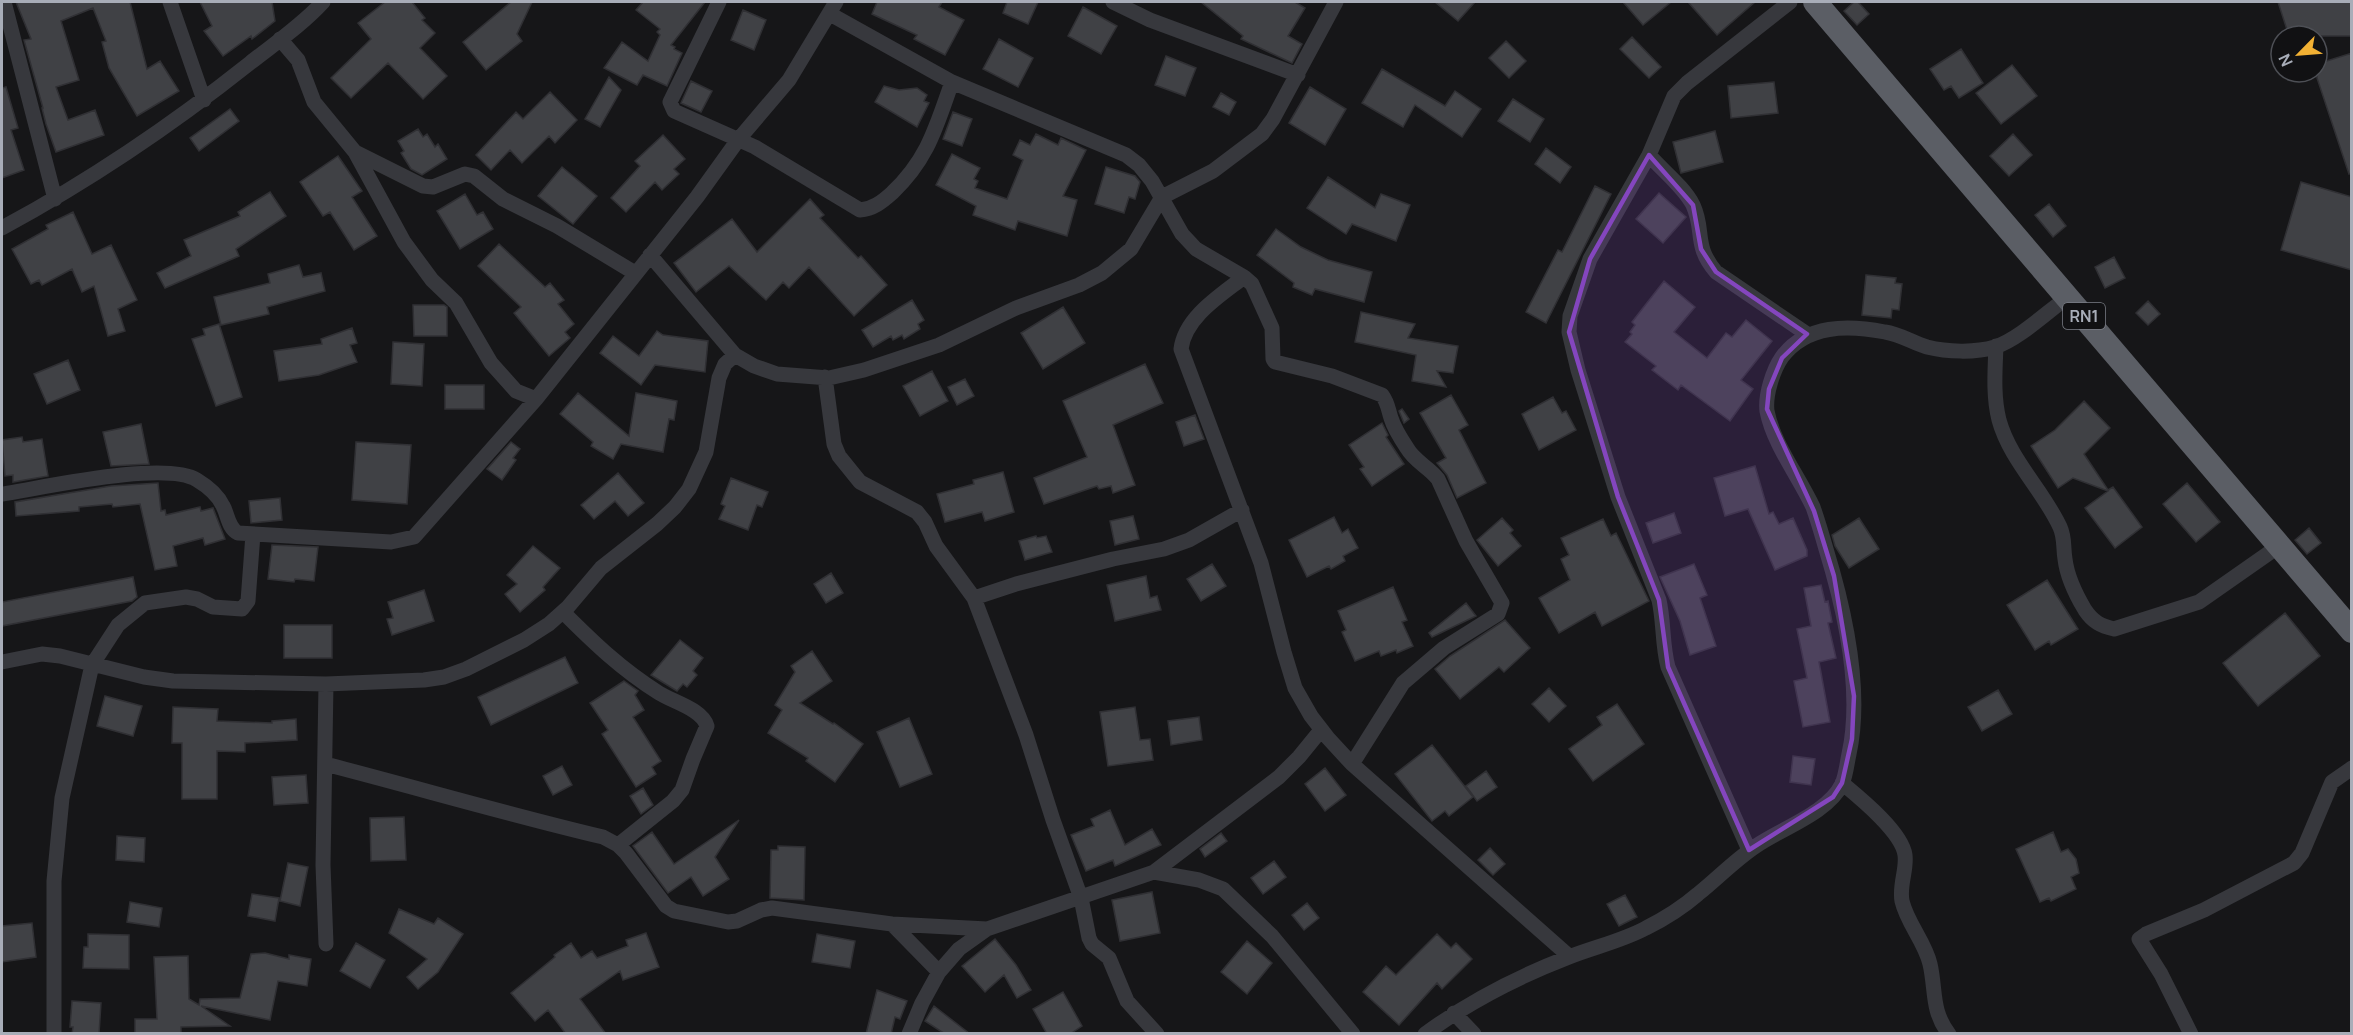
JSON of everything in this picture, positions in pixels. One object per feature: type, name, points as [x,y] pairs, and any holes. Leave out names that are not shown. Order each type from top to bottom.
[{"type":"highway","name":"RN1","points":[[1815,2],[2352,631]]},
{"type":"street","points":[[4,2],[55,199]]},
{"type":"street","points":[[170,2],[204,100]]},
{"type":"street","points":[[2,228],[55,199],[204,100],[323,2]]},
{"type":"street","points":[[719,2],[670,102],[674,111],[755,147],[860,210],[868,209],[884,200],[905,180],[921,160],[929,147],[952,82]]},
{"type":"street","points":[[1113,2],[1150,20],[1298,75]]},
{"type":"street","points":[[650,255],[735,355],[754,366],[777,374],[825,377],[864,370],[939,345],[1016,308],[1079,285],[1094,277],[1131,249],[1162,197],[1213,171],[1262,134],[1298,75],[1336,2]]},
{"type":"street","points":[[1749,850],[1668,668],[1664,653],[1659,600],[1618,497],[1578,370],[1569,332],[1570,316],[1590,259],[1649,155],[1674,96],[1687,83],[1790,2]]},
{"type":"street","points":[[2,494],[102,478],[151,473],[182,474],[196,479],[213,492],[222,503],[234,531],[391,542],[414,537],[536,399],[697,197],[738,140],[789,80],[833,8],[952,82],[1126,155],[1139,165],[1162,197],[1182,234],[1196,249],[1252,284],[1272,328],[1275,362],[1332,376],[1382,395],[1388,404],[1391,420],[1406,448],[1438,479],[1466,541],[1502,603],[1498,614],[1444,648],[1403,684],[1352,764]]},
{"type":"street","points":[[280,39],[298,60],[314,102],[355,152],[404,242],[432,280],[456,303],[491,363],[516,391],[536,399]]},
{"type":"street","points":[[355,152],[423,186],[433,187],[465,174],[474,176],[503,200],[557,226],[635,273]]},
{"type":"street","points":[[1649,155],[1693,205],[1701,249],[1716,272],[1807,334]]},
{"type":"street","points":[[1244,277],[1200,313],[1182,343],[1181,349],[1266,578],[1284,652],[1296,688],[1321,730],[1352,764],[1569,956]]},
{"type":"street","points":[[1425,1034],[1494,989],[1569,956],[1644,930],[1695,897],[1749,850],[1821,809],[1842,783],[1852,739],[1854,696],[1846,629],[1834,576],[1814,511],[1774,434],[1767,409],[1769,389],[1782,358],[1807,334],[1826,329],[1857,328],[1888,332],[1928,347],[1948,351],[1996,346],[2016,335],[2068,297]]},
{"type":"street","points":[[1996,346],[1996,405],[2003,430],[2018,462],[2055,516],[2062,531],[2065,560],[2074,588],[2085,609],[2102,627],[2115,629],[2199,602],[2279,546]]},
{"type":"street","points":[[2,662],[42,654],[60,656],[144,677],[173,681],[326,684],[424,680],[444,677],[466,669],[524,640],[549,624],[563,612],[601,568],[657,524],[689,489],[706,452],[719,378],[725,364],[735,355]]},
{"type":"street","points":[[825,377],[834,444],[839,456],[860,482],[917,512],[925,522],[936,546],[974,598],[1026,735],[1081,898],[1089,938],[1092,944],[1109,958],[1127,1001],[1157,1034]]},
{"type":"street","points":[[974,598],[1016,584],[1113,559],[1164,549],[1189,540],[1242,510]]},
{"type":"street","points":[[54,1034],[54,881],[62,798],[92,665],[118,624],[145,603],[186,597],[197,598],[213,607],[242,609],[248,601],[253,534]]},
{"type":"street","points":[[563,612],[608,657],[660,694],[702,717],[707,726],[682,790],[673,801],[618,845]]},
{"type":"street","points":[[326,684],[323,865],[326,944]]},
{"type":"street","points":[[909,1034],[922,1003],[939,972],[959,949],[987,929],[1154,872],[1279,777],[1321,730]]},
{"type":"street","points":[[325,764],[446,798],[503,810],[603,837],[618,845],[666,906],[681,914],[737,921],[760,910],[772,908],[892,924],[987,929]]},
{"type":"street","points":[[2190,1034],[2161,974],[2139,939],[2204,910],[2294,863],[2302,853],[2332,782],[2352,768]]},
{"type":"street","points":[[1842,783],[1866,802],[1903,845],[1905,858],[1902,903],[1929,962],[1937,1016],[1949,1034]]},
{"type":"street","points":[[1154,872],[1199,880],[1223,889],[1272,936],[1353,1034]]},
{"type":"street","points":[[892,924],[939,972]]},
{"type":"street","points":[[1454,1013],[1474,1034]]},
{"type":"highlighted area","points":[[1649,155],[1693,205],[1701,249],[1716,272],[1807,334],[1782,358],[1769,389],[1767,409],[1814,511],[1834,576],[1854,696],[1852,739],[1842,783],[1833,797],[1749,850],[1668,667],[1659,600],[1618,497],[1569,332],[1590,259]]},
{"type":"building","points":[[16,2],[130,2],[147,69],[160,61],[179,91],[137,116],[109,68],[102,42],[106,41],[93,8],[61,21],[79,80],[56,87],[68,120],[95,110],[104,135],[56,152],[46,124],[24,40],[31,39]]},
{"type":"building","points":[[200,2],[272,2],[275,21],[252,39],[251,36],[223,56],[204,31],[212,26]]},
{"type":"building","points":[[385,2],[412,2],[425,18],[422,20],[435,33],[420,48],[447,76],[423,99],[388,63],[351,98],[331,78],[371,39],[358,23]]},
{"type":"building","points":[[511,2],[532,2],[517,34],[522,41],[486,70],[463,42]]},
{"type":"building","points":[[643,2],[705,2],[671,45],[682,53],[667,86],[643,75],[637,85],[604,68],[622,42],[648,61],[660,35],[657,32],[660,29],[636,10]]},
{"type":"building","points":[[877,2],[942,2],[939,7],[964,20],[945,55],[914,39],[917,35],[872,14]]},
{"type":"building","points":[[1007,2],[1038,2],[1028,24],[1003,13]]},
{"type":"building","points":[[1201,2],[1295,2],[1305,8],[1288,36],[1302,44],[1292,63],[1241,39],[1243,36]]},
{"type":"building","points":[[1435,2],[1475,2],[1458,21]]},
{"type":"building","points":[[1623,2],[1671,2],[1643,25]]},
{"type":"building","points":[[1688,2],[1755,2],[1717,35]]},
{"type":"building","points":[[1854,2],[1858,2],[1869,14],[1857,25],[1844,11]]},
{"type":"building","points":[[2278,2],[2352,2],[2352,36],[2329,36],[2329,24],[2285,24]]},
{"type":"building","points":[[1083,7],[1117,26],[1101,54],[1068,36]]},
{"type":"building","points":[[743,10],[766,20],[754,50],[731,40]]},
{"type":"building","points":[[1632,37],[1661,67],[1649,78],[1620,49]]},
{"type":"building","points":[[999,39],[1033,58],[1018,87],[983,69]]},
{"type":"building","points":[[1506,41],[1526,61],[1509,78],[1489,58]]},
{"type":"building","points":[[1961,49],[1983,83],[1959,98],[1951,86],[1944,90],[1930,69]]},
{"type":"building","points":[[2352,53],[2352,173],[2349,174],[2319,84],[2329,84],[2329,60]]},
{"type":"building","points":[[1166,56],[1196,68],[1185,96],[1155,85]]},
{"type":"building","points":[[2012,65],[2037,96],[2001,124],[1976,93]]},
{"type":"building","points":[[1382,69],[1445,106],[1455,91],[1481,109],[1462,137],[1415,105],[1403,127],[1362,103]]},
{"type":"building","points":[[609,77],[621,90],[600,127],[585,119]]},
{"type":"building","points":[[691,81],[712,91],[701,112],[681,103]]},
{"type":"building","points":[[1774,82],[1778,113],[1731,118],[1728,86]]},
{"type":"building","points":[[884,86],[899,90],[917,88],[927,95],[924,101],[929,103],[917,127],[875,102]]},
{"type":"building","points":[[6,87],[18,128],[11,130],[24,170],[2,178],[2,88]]},
{"type":"building","points":[[1310,87],[1346,109],[1325,145],[1289,123]]},
{"type":"building","points":[[550,92],[577,120],[555,143],[549,136],[522,163],[510,150],[491,170],[476,155],[516,112],[523,119]]},
{"type":"building","points":[[1221,93],[1236,102],[1229,115],[1213,107]]},
{"type":"building","points":[[1513,99],[1544,119],[1530,142],[1498,121]]},
{"type":"building","points":[[230,109],[239,121],[199,151],[190,138]]},
{"type":"building","points":[[953,112],[972,119],[962,146],[943,139]]},
{"type":"building","points":[[418,129],[423,137],[427,134],[435,147],[438,144],[447,159],[422,175],[411,169],[401,153],[404,151],[398,141]]},
{"type":"building","points":[[1715,131],[1723,162],[1681,173],[1673,142]]},
{"type":"building","points":[[1036,134],[1058,145],[1061,138],[1086,150],[1063,196],[1077,200],[1067,236],[1018,221],[1015,230],[973,215],[976,206],[936,185],[952,154],[980,168],[974,179],[978,181],[975,188],[1007,199],[1023,160],[1013,155],[1020,140],[1030,145]]},
{"type":"building","points":[[2013,134],[2032,155],[2009,176],[1990,156]]},
{"type":"building","points":[[663,135],[685,159],[674,169],[679,174],[662,190],[655,182],[626,212],[611,198],[640,166],[635,161]]},
{"type":"building","points":[[1546,148],[1571,167],[1560,183],[1535,164]]},
{"type":"building","points":[[338,156],[362,191],[352,197],[377,236],[354,250],[330,212],[323,216],[300,182]]},
{"type":"building","points":[[562,167],[597,196],[573,224],[538,196]]},
{"type":"building","points":[[1106,167],[1135,176],[1140,182],[1135,199],[1129,197],[1124,213],[1095,204]]},
{"type":"building","points":[[1328,177],[1375,208],[1381,194],[1410,205],[1396,241],[1352,224],[1346,234],[1307,208]]},
{"type":"building","points":[[2301,182],[2352,197],[2352,270],[2281,250]]},
{"type":"building","points":[[1595,186],[1611,194],[1546,323],[1526,312],[1558,250],[1562,252]]},
{"type":"building","points":[[270,192],[286,216],[236,249],[239,256],[165,288],[157,273],[191,256],[184,240],[240,216],[238,212]]},
{"type":"building","points":[[1659,193],[1686,217],[1663,243],[1636,219]]},
{"type":"building","points":[[465,194],[477,215],[483,212],[493,229],[460,249],[437,211]]},
{"type":"building","points":[[810,199],[824,215],[820,218],[858,258],[861,256],[887,285],[854,316],[809,267],[789,288],[783,282],[766,300],[729,266],[696,292],[674,263],[732,219],[757,252]]},
{"type":"building","points":[[2049,204],[2066,226],[2053,237],[2035,215]]},
{"type":"building","points":[[73,212],[92,254],[111,245],[137,300],[118,309],[125,331],[108,336],[94,286],[82,292],[72,269],[42,285],[39,280],[31,284],[12,249],[48,229],[46,225]]},
{"type":"building","points":[[1276,229],[1301,247],[1328,260],[1372,272],[1364,302],[1315,289],[1312,295],[1293,287],[1294,283],[1257,255]]},
{"type":"building","points":[[499,244],[545,287],[550,283],[564,300],[558,304],[574,324],[565,332],[570,338],[549,356],[514,313],[521,307],[478,266]]},
{"type":"building","points":[[2114,257],[2125,278],[2105,288],[2095,267]]},
{"type":"building","points":[[299,265],[303,277],[321,273],[325,291],[267,307],[269,314],[221,325],[214,297],[270,283],[268,274]]},
{"type":"building","points":[[1866,275],[1896,278],[1895,283],[1902,284],[1899,310],[1892,309],[1891,318],[1862,315]]},
{"type":"building","points":[[1664,281],[1695,307],[1674,332],[1707,358],[1726,333],[1732,337],[1746,320],[1772,341],[1741,380],[1753,389],[1730,421],[1681,385],[1678,390],[1652,370],[1656,366],[1625,342],[1632,334],[1630,332],[1635,325],[1632,322]]},
{"type":"building","points":[[912,300],[924,320],[918,324],[920,329],[904,339],[902,335],[893,340],[891,336],[873,347],[862,330]]},
{"type":"building","points":[[2148,301],[2160,314],[2148,325],[2136,313]]},
{"type":"building","points":[[413,305],[444,305],[447,307],[447,336],[414,336]]},
{"type":"building","points":[[1063,307],[1085,343],[1043,369],[1021,333]]},
{"type":"building","points":[[1361,312],[1415,324],[1408,338],[1458,346],[1453,373],[1437,371],[1446,387],[1412,381],[1416,355],[1355,342]]},
{"type":"building","points":[[219,324],[242,397],[216,406],[192,339],[205,335],[203,329]]},
{"type":"building","points":[[352,328],[357,343],[350,345],[357,362],[319,375],[279,381],[274,351],[322,344],[321,339]]},
{"type":"building","points":[[657,331],[663,335],[708,341],[705,372],[655,365],[641,385],[600,353],[613,336],[639,356]]},
{"type":"building","points":[[393,342],[424,344],[422,386],[391,384]]},
{"type":"building","points":[[68,360],[80,390],[47,404],[34,374]]},
{"type":"building","points":[[1145,364],[1163,403],[1113,425],[1135,485],[1113,493],[1111,486],[1099,489],[1097,486],[1044,504],[1034,478],[1087,457],[1063,401]]},
{"type":"building","points":[[932,371],[948,401],[920,416],[903,386]]},
{"type":"building","points":[[965,379],[974,396],[957,405],[948,387]]},
{"type":"building","points":[[445,385],[484,385],[484,409],[445,409]]},
{"type":"building","points":[[578,393],[629,436],[636,393],[677,401],[674,420],[669,419],[663,452],[621,444],[613,459],[591,446],[593,442],[560,414]]},
{"type":"building","points":[[1451,395],[1468,425],[1459,430],[1486,483],[1457,498],[1447,475],[1437,463],[1446,458],[1420,413]]},
{"type":"building","points":[[1553,397],[1562,413],[1566,411],[1576,430],[1539,450],[1522,414]]},
{"type":"building","points":[[2084,401],[2110,428],[2084,454],[2108,490],[2113,487],[2142,527],[2115,548],[2085,508],[2108,491],[2073,478],[2058,488],[2031,446],[2055,430]]},
{"type":"building","points":[[1402,409],[1409,419],[1404,423],[1399,411]]},
{"type":"building","points":[[1195,415],[1204,439],[1184,446],[1176,422]]},
{"type":"building","points":[[1382,423],[1388,435],[1386,437],[1404,464],[1372,486],[1360,469],[1364,467],[1349,445]]},
{"type":"building","points":[[141,424],[149,464],[111,466],[103,432]]},
{"type":"building","points":[[22,437],[23,442],[42,439],[48,476],[13,482],[13,475],[5,476],[2,440]]},
{"type":"building","points":[[356,442],[411,445],[407,504],[352,500]]},
{"type":"building","points":[[511,442],[520,449],[513,458],[516,460],[502,480],[487,469]]},
{"type":"building","points":[[1755,466],[1769,514],[1773,512],[1779,524],[1793,518],[1807,550],[1807,556],[1775,570],[1748,509],[1725,516],[1714,478]]},
{"type":"building","points":[[1003,472],[1014,512],[985,521],[982,512],[945,522],[937,494],[974,484],[973,480]]},
{"type":"building","points":[[618,473],[644,503],[628,516],[615,501],[594,519],[581,505]]},
{"type":"building","points":[[731,478],[768,492],[762,507],[757,505],[748,530],[719,519],[725,506],[721,504]]},
{"type":"building","points":[[158,483],[161,511],[165,510],[166,515],[200,507],[201,511],[213,508],[225,539],[205,545],[203,538],[173,546],[177,566],[155,570],[140,504],[79,507],[79,511],[16,516],[15,502],[111,486]]},
{"type":"building","points":[[2187,483],[2220,522],[2196,542],[2163,504]]},
{"type":"building","points":[[280,498],[282,520],[251,523],[249,501]]},
{"type":"building","points":[[1674,513],[1681,533],[1653,543],[1646,523]]},
{"type":"building","points":[[1133,516],[1139,539],[1115,545],[1110,521]]},
{"type":"building","points":[[1334,517],[1342,533],[1348,529],[1358,548],[1343,556],[1345,561],[1331,569],[1329,566],[1307,577],[1289,540]]},
{"type":"building","points":[[1502,518],[1513,530],[1510,533],[1521,546],[1498,566],[1477,540]]},
{"type":"building","points":[[1859,518],[1879,549],[1849,568],[1835,546],[1832,535]]},
{"type":"building","points":[[1603,519],[1611,536],[1616,533],[1649,601],[1602,626],[1595,612],[1559,633],[1539,598],[1570,580],[1561,559],[1569,555],[1561,538]]},
{"type":"building","points":[[2309,528],[2321,543],[2307,554],[2295,540]]},
{"type":"building","points":[[1036,536],[1037,538],[1046,536],[1052,552],[1025,560],[1019,541]]},
{"type":"building","points":[[272,545],[318,547],[314,581],[295,579],[294,582],[268,579]]},
{"type":"building","points":[[533,546],[560,568],[543,587],[545,590],[520,612],[505,594],[517,584],[507,575]]},
{"type":"building","points":[[1212,564],[1226,586],[1201,601],[1187,579]]},
{"type":"building","points":[[1694,564],[1707,595],[1700,598],[1716,646],[1690,655],[1680,621],[1660,577]]},
{"type":"building","points":[[831,573],[843,593],[826,603],[814,584]]},
{"type":"building","points":[[1146,576],[1150,598],[1157,596],[1161,610],[1115,621],[1107,585]]},
{"type":"building","points":[[133,577],[137,597],[132,601],[2,626],[2,602]]},
{"type":"building","points":[[2047,580],[2078,629],[2051,645],[2049,641],[2035,650],[2007,605]]},
{"type":"building","points":[[1821,585],[1825,602],[1828,601],[1832,622],[1828,623],[1836,658],[1819,662],[1830,722],[1803,727],[1794,681],[1807,678],[1797,629],[1811,626],[1804,588]]},
{"type":"building","points":[[1393,587],[1407,620],[1402,622],[1413,646],[1397,653],[1396,650],[1381,656],[1379,651],[1355,661],[1342,632],[1346,630],[1338,611]]},
{"type":"building","points":[[424,590],[434,621],[392,635],[387,619],[393,618],[388,602]]},
{"type":"building","points":[[1466,603],[1476,616],[1432,637],[1429,633]]},
{"type":"building","points":[[2285,613],[2320,656],[2258,706],[2223,663]]},
{"type":"building","points":[[1505,620],[1530,648],[1504,672],[1499,667],[1460,699],[1435,669],[1450,656]]},
{"type":"building","points":[[284,625],[332,625],[332,658],[284,658]]},
{"type":"building","points":[[680,640],[703,658],[693,671],[697,675],[687,687],[683,684],[677,691],[651,675]]},
{"type":"building","points":[[812,651],[832,681],[800,703],[863,744],[835,782],[806,761],[808,758],[768,733],[782,710],[775,705],[795,672],[791,666]]},
{"type":"building","points":[[565,657],[578,683],[491,725],[478,697]]},
{"type":"building","points":[[624,681],[638,691],[635,695],[644,710],[633,717],[661,761],[652,767],[656,774],[636,787],[602,734],[608,730],[590,703]]},
{"type":"building","points":[[1549,688],[1566,706],[1549,722],[1532,704]]},
{"type":"building","points":[[1998,690],[2012,714],[1982,731],[1968,707]]},
{"type":"building","points":[[105,696],[142,706],[133,736],[97,726]]},
{"type":"building","points":[[1617,704],[1644,744],[1593,781],[1569,749],[1602,725],[1597,717]]},
{"type":"building","points":[[173,707],[218,709],[217,721],[272,723],[272,721],[296,719],[297,740],[245,743],[245,752],[217,751],[217,799],[182,799],[182,743],[172,743]]},
{"type":"building","points":[[1135,707],[1140,740],[1150,739],[1153,760],[1108,766],[1100,712]]},
{"type":"building","points":[[1199,717],[1202,740],[1171,745],[1168,721]]},
{"type":"building","points":[[909,718],[932,774],[900,787],[877,732]]},
{"type":"building","points":[[1432,745],[1473,797],[1449,816],[1445,811],[1432,821],[1395,774]]},
{"type":"building","points":[[1793,756],[1815,759],[1811,785],[1790,782]]},
{"type":"building","points":[[562,766],[572,785],[553,795],[543,776]]},
{"type":"building","points":[[1325,768],[1346,795],[1325,811],[1305,784]]},
{"type":"building","points":[[1486,771],[1497,787],[1477,801],[1466,786]]},
{"type":"building","points":[[306,775],[308,803],[274,805],[272,777]]},
{"type":"building","points":[[643,788],[653,805],[641,814],[630,796]]},
{"type":"building","points":[[1110,810],[1125,845],[1152,829],[1161,845],[1115,866],[1113,860],[1086,871],[1071,835],[1094,826],[1091,819]]},
{"type":"building","points":[[404,817],[406,860],[371,861],[370,818]]},
{"type":"building","points":[[739,820],[715,857],[729,879],[703,896],[691,877],[668,893],[633,846],[652,832],[674,864]]},
{"type":"building","points":[[2053,832],[2061,852],[2068,849],[2076,859],[2079,873],[2071,877],[2076,889],[2051,901],[2049,898],[2040,902],[2016,849]]},
{"type":"building","points":[[1221,833],[1227,841],[1205,857],[1200,849]]},
{"type":"building","points":[[117,836],[145,838],[144,862],[116,860]]},
{"type":"building","points":[[778,846],[805,847],[804,900],[770,898],[771,850],[778,850]]},
{"type":"building","points":[[1490,848],[1505,864],[1493,875],[1478,860]]},
{"type":"building","points":[[1274,861],[1286,877],[1263,894],[1251,878]]},
{"type":"building","points":[[288,863],[308,867],[300,906],[280,901]]},
{"type":"building","points":[[1152,892],[1160,933],[1120,941],[1112,900]]},
{"type":"building","points":[[252,894],[279,898],[275,921],[248,916]]},
{"type":"building","points":[[1625,895],[1637,917],[1619,926],[1607,904]]},
{"type":"building","points":[[130,902],[162,908],[159,927],[127,922]]},
{"type":"building","points":[[1307,903],[1319,918],[1304,930],[1292,915]]},
{"type":"building","points":[[399,909],[434,924],[438,918],[463,934],[438,972],[418,989],[407,977],[427,959],[389,933]]},
{"type":"building","points":[[32,923],[36,957],[2,962],[2,926]]},
{"type":"building","points":[[646,933],[659,967],[623,980],[620,971],[580,999],[606,1034],[566,1034],[548,1010],[535,1021],[511,993],[571,943],[581,958],[592,951],[597,958],[628,946],[626,940]]},
{"type":"building","points":[[88,934],[129,935],[129,969],[83,968],[84,947],[88,947]]},
{"type":"building","points":[[817,934],[855,941],[850,968],[812,962]]},
{"type":"building","points":[[1437,934],[1451,948],[1456,943],[1472,959],[1442,989],[1437,983],[1399,1025],[1363,992],[1386,966],[1396,975]]},
{"type":"building","points":[[995,939],[1016,965],[1031,990],[1017,998],[1004,975],[985,992],[962,966]]},
{"type":"building","points":[[1247,941],[1272,963],[1247,994],[1221,972]]},
{"type":"building","points":[[356,943],[385,960],[370,988],[340,971]]},
{"type":"building","points":[[265,953],[289,959],[289,955],[311,959],[307,986],[278,981],[270,1020],[201,1006],[230,1026],[181,1027],[181,1034],[135,1034],[135,1019],[157,1019],[154,957],[188,956],[189,999],[199,1005],[200,999],[240,998],[251,954]]},
{"type":"building","points":[[877,990],[907,1001],[900,1019],[895,1017],[891,1034],[866,1034]]},
{"type":"building","points":[[1063,992],[1082,1026],[1070,1034],[1047,1034],[1033,1009]]},
{"type":"building","points":[[72,1001],[101,1003],[99,1034],[72,1034],[73,1027],[70,1027]]},
{"type":"building","points":[[934,1006],[970,1034],[945,1034],[925,1021]]}]
